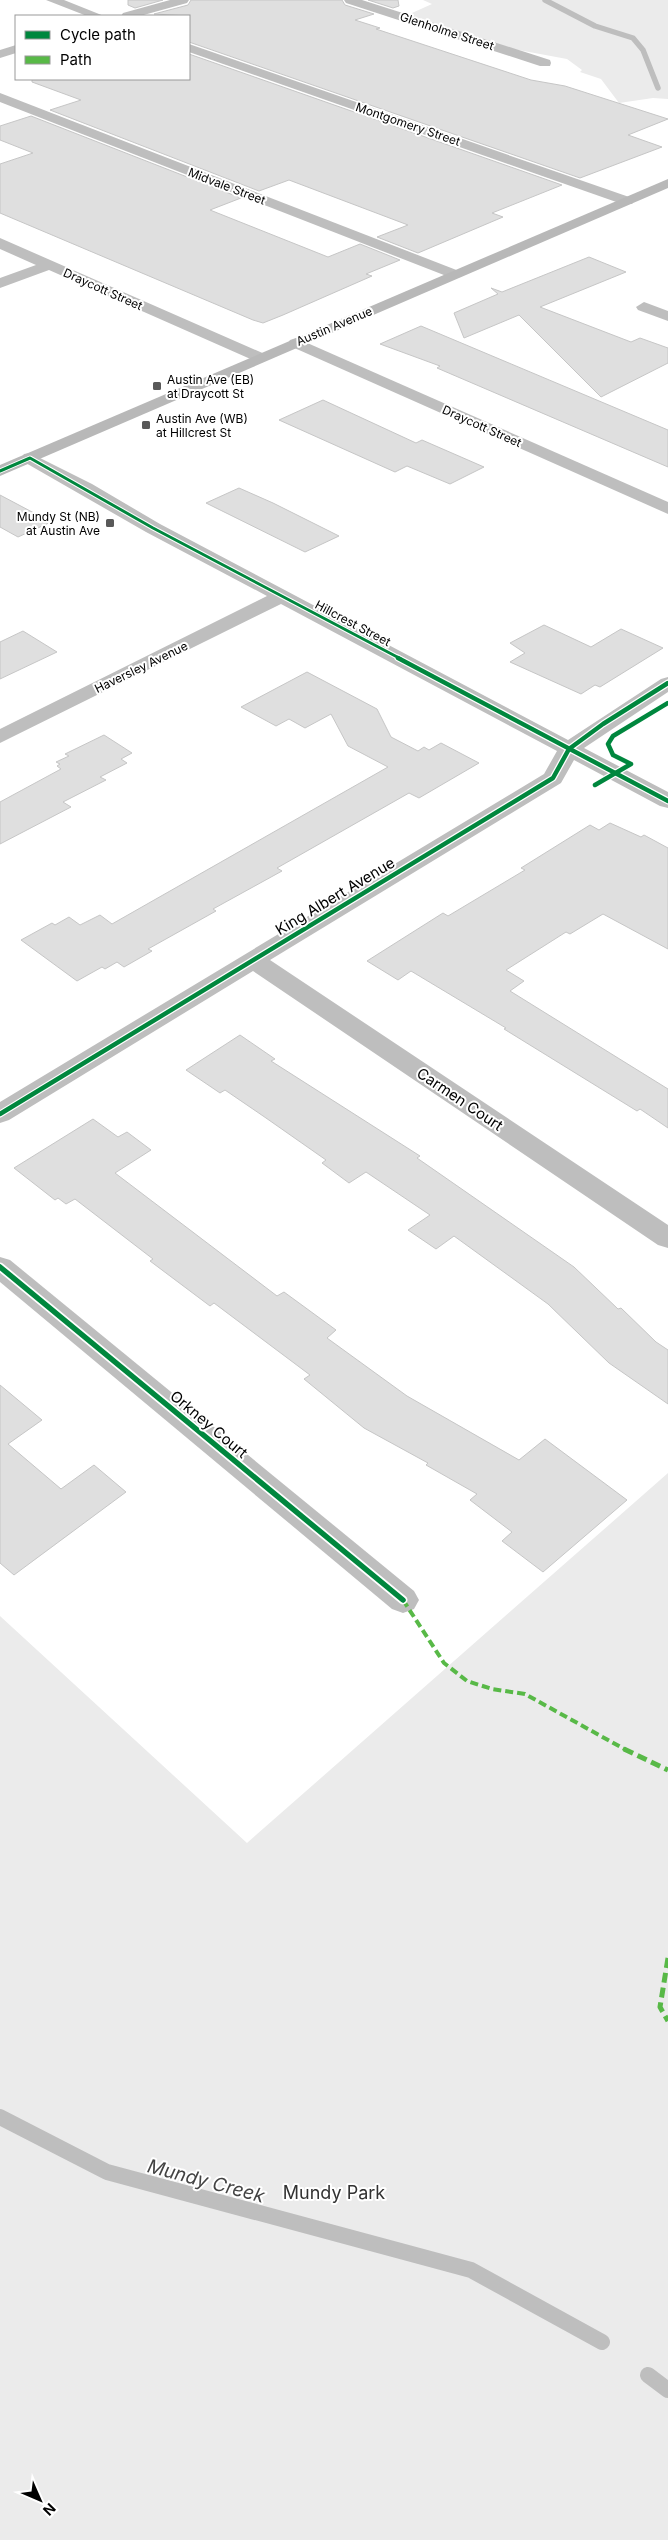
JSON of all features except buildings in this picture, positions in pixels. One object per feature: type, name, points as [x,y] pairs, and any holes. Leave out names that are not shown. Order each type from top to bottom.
[{"type":"main road","name":"Austin Avenue","points":[[0,471],[668,183]]},
{"type":"street","points":[[52,0],[95,15]]},
{"type":"street","points":[[130,15],[183,0]]},
{"type":"street","name":"Glenholme Street","points":[[350,0],[545,63]]},
{"type":"street","name":"Montgomery Street","points":[[190,48],[627,201]]},
{"type":"street","points":[[0,54],[15,50]]},
{"type":"street","name":"Midvale Street","points":[[0,97],[454,274]]},
{"type":"street","name":"Draycott Street","points":[[0,243],[261,358]]},
{"type":"street","points":[[0,283],[49,265]]},
{"type":"street","points":[[644,307],[668,316]]},
{"type":"street","name":"Draycott Street","points":[[296,343],[668,509]]},
{"type":"street","name":"Hillcrest Street","points":[[30,458],[86,488],[153,528],[668,802]]},
{"type":"street","name":"Haversley Avenue","points":[[0,737],[282,596]]},
{"type":"street","name":"King Albert Avenue","points":[[0,1114],[553,778],[569,749],[603,724],[668,683]]},
{"type":"street","name":"Carmen Court","points":[[253,960],[668,1238]]},
{"type":"street","name":"Orkney Court","points":[[0,1268],[403,1600]]},
{"type":"green space","points":[[423,0],[668,0],[668,99],[653,98],[619,103],[601,79],[580,72],[582,70],[567,59],[513,49],[412,16],[412,13],[432,4]]},
{"type":"green space","name":"Mundy Park","points":[[668,1473],[668,2540],[0,2540],[0,1616],[247,1843]]},
{"type":"waterway","points":[[545,0],[595,26],[633,38],[643,50],[658,88]]},
{"type":"waterway","name":"Mundy Creek","points":[[0,2117],[107,2172],[471,2270],[602,2342]]},
{"type":"waterway","name":"Mundy Creek","points":[[648,2375],[668,2390]]},
{"type":"marked path","points":[[403,1600],[444,1663],[467,1681],[492,1689],[525,1694],[627,1751],[668,1770]]},
{"type":"marked path","points":[[668,1958],[660,2007],[668,2021]]},
{"type":"cycle path","points":[[0,471],[30,458],[86,488],[153,528],[668,801]]},
{"type":"cycle path","points":[[0,1114],[553,778],[569,749],[603,724],[668,683]]},
{"type":"cycle path","points":[[595,785],[631,764],[613,755],[608,744],[613,736],[668,703]]},
{"type":"cycle path","points":[[0,1267],[403,1600]]},
{"type":"place","name":"Austin Ave (EB) at Draycott St","points":[[157,386]]},
{"type":"place","name":"Austin Ave (WB) at Hillcrest St","points":[[146,425]]},
{"type":"place","name":"Mundy St (NB) at Austin Ave","points":[[110,523]]}]
